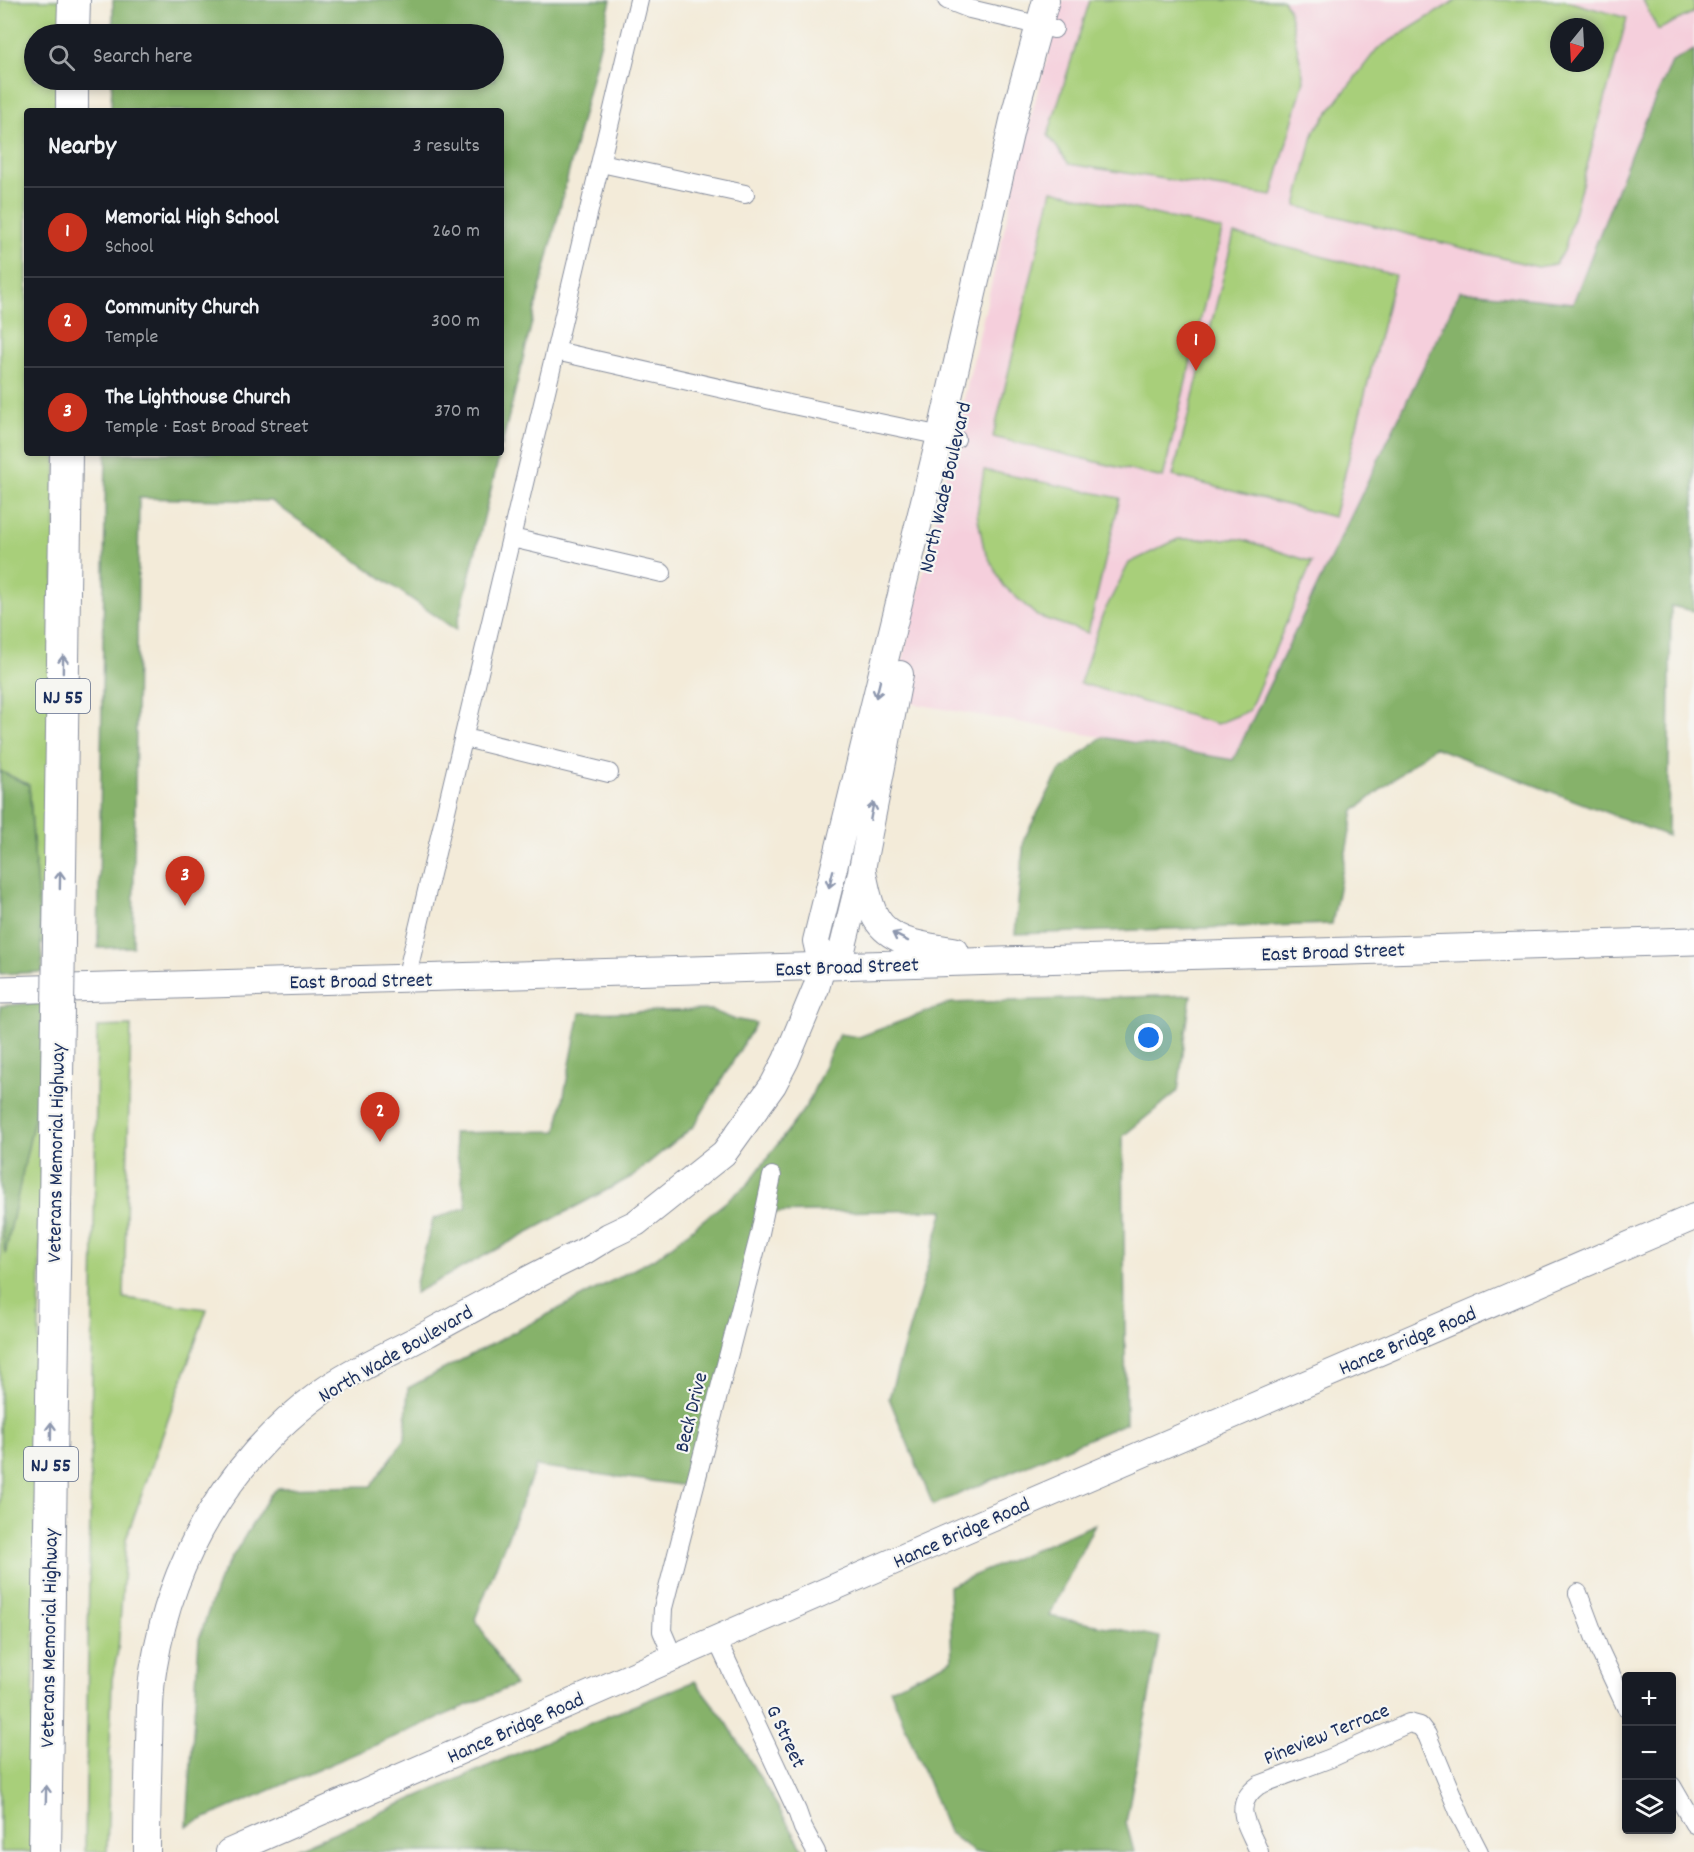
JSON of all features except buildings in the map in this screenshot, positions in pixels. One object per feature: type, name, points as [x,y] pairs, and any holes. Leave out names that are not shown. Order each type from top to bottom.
[{"type":"highway","points":[[73,24],[74,0]]},
{"type":"highway","points":[[72,90],[72,108]]},
{"type":"highway","name":"Veterans Memorial Highway","points":[[45,1852],[66,456]]},
{"type":"main road","name":"North Wade Boulevard","points":[[1046,0],[1046,27]]},
{"type":"main road","name":"North Wade Boulevard","points":[[822,967],[842,950],[862,869],[893,700],[1016,112],[1046,27],[1063,0]]},
{"type":"main road","name":"North Wade Boulevard","points":[[147,1852],[151,1683],[161,1630],[174,1584],[184,1560],[227,1486],[255,1451],[286,1421],[331,1386],[378,1358],[636,1223],[724,1153],[773,1085],[816,988],[822,967],[816,941],[948,437]]},
{"type":"main road","points":[[862,869],[876,918],[888,931],[922,946],[997,962]]},
{"type":"main road","name":"East Broad Street","points":[[0,990],[1694,941]]},
{"type":"main road","name":"Hance Bridge Road","points":[[229,1852],[963,1531],[1694,1217]]},
{"type":"street","points":[[406,979],[639,0]]},
{"type":"street","points":[[947,0],[970,9],[1046,27]]},
{"type":"street","points":[[601,163],[745,194]]},
{"type":"street","points":[[556,351],[948,437]]},
{"type":"street","points":[[512,538],[662,573]]},
{"type":"street","points":[[465,738],[609,772]]},
{"type":"street","name":"Beck Drive","points":[[674,1659],[662,1631],[663,1608],[760,1233],[772,1176]]},
{"type":"street","points":[[1578,1593],[1599,1649],[1622,1698]]},
{"type":"street","name":"G Street","points":[[717,1640],[816,1852]]},
{"type":"street","name":"Pineview Terrace","points":[[1259,1852],[1243,1811],[1245,1798],[1252,1790],[1259,1785],[1331,1758],[1409,1723],[1420,1726],[1427,1736],[1461,1817],[1479,1852]]},
{"type":"street","points":[[1676,1794],[1694,1824]]},
{"type":"shaded area","points":[[1063,0],[1694,0],[1694,50],[1672,62],[1634,146],[1573,303],[1460,291],[1233,760],[893,700],[1031,116]]},
{"type":"green space","points":[[0,0],[64,0],[63,24],[24,24],[24,90],[62,90],[62,108],[24,108],[24,456],[56,456],[49,939],[41,945],[29,785],[0,771]]},
{"type":"green space","points":[[113,0],[611,0],[504,436],[504,108],[111,108],[112,90],[504,90],[504,24],[113,24]]},
{"type":"green space","points":[[1090,0],[1283,0],[1289,9],[1304,80],[1272,196],[1069,164],[1048,135]]},
{"type":"green space","points":[[1456,0],[1563,0],[1627,18],[1564,251],[1555,264],[1538,267],[1296,206],[1314,131],[1377,49]]},
{"type":"green space","points":[[1643,0],[1694,0],[1694,12],[1658,30]]},
{"type":"green space","points":[[1694,50],[1694,611],[1671,606],[1668,836],[1434,747],[1354,811],[1332,924],[1015,934],[1024,839],[1059,772],[1102,737],[1233,760],[1460,291],[1573,303],[1634,146],[1672,62]]},
{"type":"green space","points":[[1052,190],[1222,230],[1163,478],[993,437]]},
{"type":"green space","points":[[1234,234],[1395,275],[1334,517],[1173,476]]},
{"type":"green space","points":[[106,456],[499,456],[456,630],[271,501],[139,498],[133,947],[98,948]]},
{"type":"green space","points":[[984,470],[1120,498],[1088,633],[1037,616],[1003,585],[984,549],[977,514]]},
{"type":"green space","points":[[1178,539],[1241,539],[1312,562],[1249,711],[1217,724],[1080,683],[1102,616],[1129,563]]},
{"type":"green space","points":[[0,771],[29,785],[43,972],[0,974]]},
{"type":"green space","points":[[1191,995],[1178,1091],[1123,1136],[1126,1423],[933,1505],[889,1398],[944,1210],[761,1213],[695,1487],[536,1466],[475,1619],[515,1685],[187,1826],[199,1639],[220,1577],[270,1495],[278,1488],[371,1486],[405,1439],[408,1388],[657,1257],[748,1184],[807,1105],[839,1034],[859,1037],[950,1003]]},
{"type":"green space","points":[[43,1002],[43,1077],[5,1255],[0,1205],[0,1006]]},
{"type":"green space","points":[[711,1010],[733,1019],[756,1023],[694,1126],[631,1177],[415,1293],[433,1219],[467,1207],[453,1133],[557,1131],[580,1013]]},
{"type":"green space","points":[[131,1026],[124,1298],[207,1309],[126,1539],[118,1651],[112,1679],[107,1852],[85,1852],[97,1027]]},
{"type":"green space","points":[[43,1077],[31,1852],[0,1852],[0,1205],[5,1253]]},
{"type":"green space","points":[[1095,1524],[1049,1616],[1160,1637],[1126,1822],[1134,1852],[974,1852],[948,1832],[890,1689],[952,1660],[949,1586]]},
{"type":"green space","points":[[695,1681],[727,1723],[805,1852],[289,1852],[539,1744]]},
{"type":"place","name":"Memorial High School","points":[[1196,371]]},
{"type":"place","name":"The Lighthouse Church","points":[[185,906]]},
{"type":"place","name":"Community Church","points":[[380,1142]]}]
